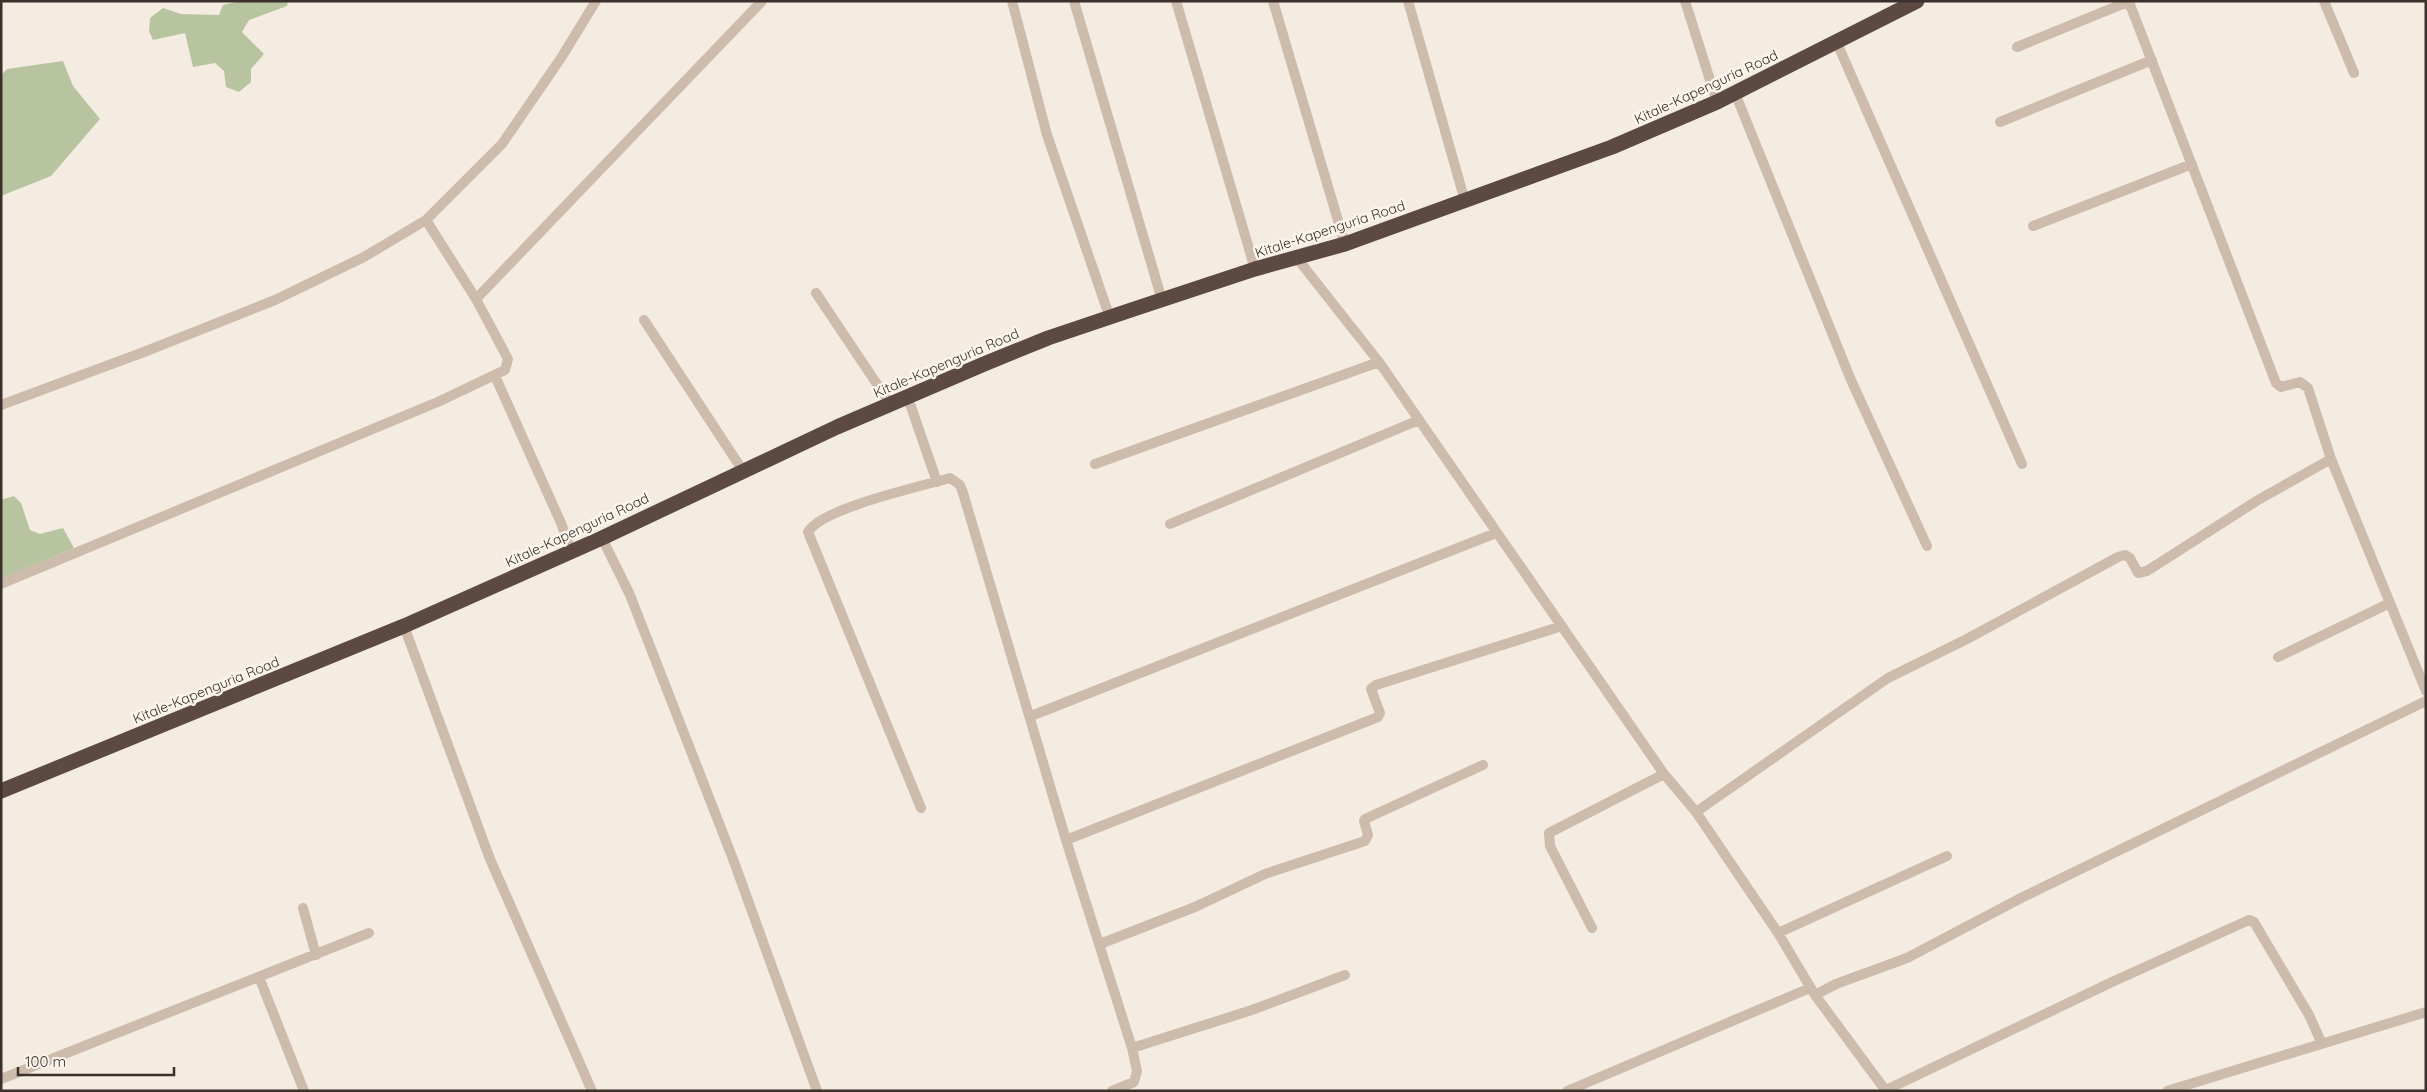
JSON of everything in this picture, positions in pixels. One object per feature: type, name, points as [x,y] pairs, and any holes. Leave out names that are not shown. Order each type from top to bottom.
[{"type":"highway","name":"Kitale-Kapenguria Road","points":[[1,791],[404,626],[602,538],[837,427],[1048,338],[1255,269],[1345,244],[1612,147],[1735,94],[1917,1]]},
{"type":"street","points":[[1,405],[144,352],[275,300],[364,257],[426,220],[502,144],[562,58],[596,1]]},
{"type":"street","points":[[476,299],[762,1]]},
{"type":"street","points":[[1012,1],[1047,135],[1110,318]]},
{"type":"street","points":[[1074,1],[1162,300]]},
{"type":"street","points":[[1176,1],[1255,269]]},
{"type":"street","points":[[1273,1],[1345,244]]},
{"type":"street","points":[[1408,1],[1465,201]]},
{"type":"street","points":[[1685,1],[1717,102]]},
{"type":"street","points":[[2324,1],[2354,73]]},
{"type":"street","points":[[2017,47],[2130,2],[2276,383],[2281,387],[2300,382],[2308,388],[2331,459],[2426,691]]},
{"type":"street","points":[[1837,43],[2022,464]]},
{"type":"street","points":[[2000,122],[2152,60]]},
{"type":"street","points":[[1735,94],[1851,380],[1927,546]]},
{"type":"street","points":[[2033,226],[2192,164]]},
{"type":"street","points":[[1,584],[495,376],[505,370],[508,359],[476,299],[426,220]]},
{"type":"street","points":[[1296,257],[1379,362],[1664,774],[1696,812],[1778,932],[1812,991],[1886,1090],[2129,974],[2249,920],[2254,922],[2309,1015],[2322,1044]]},
{"type":"street","points":[[816,293],[891,405]]},
{"type":"street","points":[[644,320],[744,471]]},
{"type":"street","points":[[1095,464],[1379,362]]},
{"type":"street","points":[[495,376],[561,522],[571,551]]},
{"type":"street","points":[[908,398],[937,482]]},
{"type":"street","points":[[1170,524],[1419,420]]},
{"type":"street","points":[[1696,812],[1888,678],[1967,639],[2118,557],[2125,555],[2130,558],[2138,573],[2147,571],[2258,500],[2331,459]]},
{"type":"street","points":[[921,808],[808,532],[813,524],[854,506],[950,478],[956,481],[963,493],[1031,716],[1066,840],[1132,1048],[1137,1071],[1134,1082],[1112,1091]]},
{"type":"street","points":[[1031,716],[1496,533]]},
{"type":"street","points":[[602,538],[630,595],[730,850],[816,1091]]},
{"type":"street","points":[[2278,657],[2390,603]]},
{"type":"street","points":[[404,626],[490,859],[592,1091]]},
{"type":"street","points":[[1066,840],[1378,717],[1380,713],[1371,689],[1376,685],[1562,626]]},
{"type":"street","points":[[1567,1091],[1812,991],[1907,958],[2021,898],[2426,701]]},
{"type":"street","points":[[1100,944],[1195,907],[1264,874],[1365,841],[1368,835],[1365,819],[1483,765]]},
{"type":"street","points":[[1592,928],[1550,846],[1549,833],[1664,774]]},
{"type":"street","points":[[1778,932],[1947,856]]},
{"type":"street","points":[[303,908],[316,955]]},
{"type":"street","points":[[1,1079],[369,933]]},
{"type":"street","points":[[1132,1048],[1252,1010],[1345,975]]},
{"type":"street","points":[[259,977],[304,1091]]},
{"type":"street","points":[[2167,1091],[2426,1012]]},
{"type":"green space","points":[[240,1],[288,1],[287,6],[249,20],[242,32],[264,54],[251,69],[251,82],[239,92],[226,87],[224,71],[215,63],[193,67],[185,33],[153,40],[149,31],[150,18],[163,8],[181,14],[219,15],[223,5]]},
{"type":"green space","points":[[63,61],[73,86],[100,119],[51,176],[1,196],[1,75],[7,69]]},
{"type":"green space","points":[[14,496],[21,503],[30,530],[40,534],[63,528],[74,548],[1,579],[1,500]]}]
